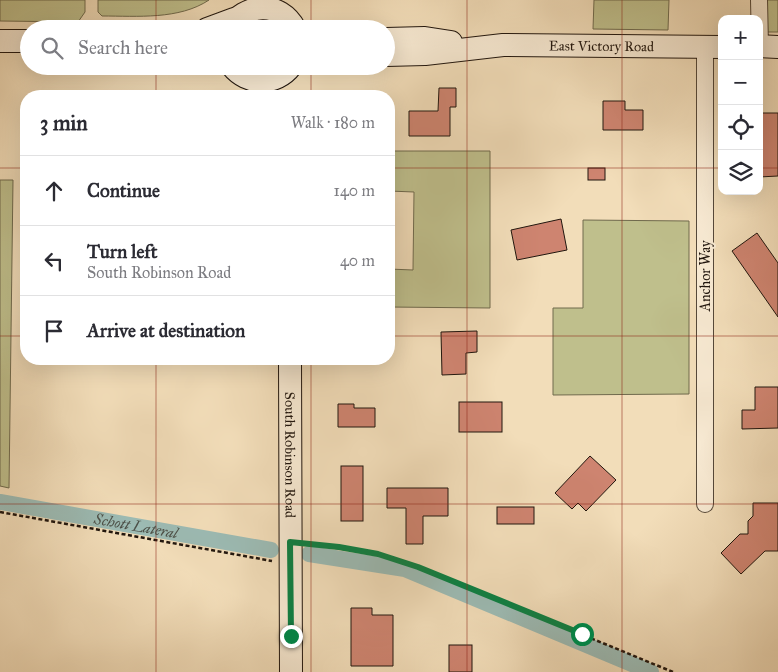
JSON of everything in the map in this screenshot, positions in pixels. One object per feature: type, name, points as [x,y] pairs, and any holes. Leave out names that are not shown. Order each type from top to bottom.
[{"type":"street","points":[[759,0],[759,15]]},
{"type":"street","points":[[239,15],[266,7],[292,20]]},
{"type":"street","name":"East Victory Road","points":[[395,39],[425,38],[482,46]]},
{"type":"street","points":[[0,41],[20,41]]},
{"type":"street","name":"East Victory Road","points":[[395,55],[425,54],[482,46],[596,44],[713,47]]},
{"type":"street","points":[[763,46],[778,47]]},
{"type":"street","name":"Anchor Way","points":[[705,504],[713,47]]},
{"type":"street","points":[[237,75],[244,90]]},
{"type":"street","points":[[246,75],[257,81],[268,81],[286,75]]},
{"type":"street","name":"South Robinson Road","points":[[290,365],[291,672]]},
{"type":"path","points":[[0,512],[248,555],[290,565]]},
{"type":"path","points":[[290,542],[339,547],[378,554],[418,567],[673,672]]},
{"type":"green space","points":[[0,0],[85,0],[85,12],[79,20],[0,21]]},
{"type":"green space","points":[[98,0],[209,0],[185,11],[171,14],[157,16],[102,16],[98,12]]},
{"type":"green space","points":[[594,0],[669,0],[668,30],[593,29]]},
{"type":"green space","points":[[757,0],[778,0],[778,32],[763,32],[763,15],[758,15]]},
{"type":"green space","points":[[395,151],[490,151],[490,308],[395,307],[395,269],[413,270],[414,192],[395,191]]},
{"type":"green space","points":[[0,180],[13,180],[9,488],[0,486]]},
{"type":"green space","points":[[583,220],[689,221],[689,394],[553,395],[553,308],[583,308]]},
{"type":"building","points":[[439,88],[456,88],[456,107],[450,107],[450,136],[409,136],[409,111],[438,111]]},
{"type":"building","points":[[603,101],[625,101],[625,110],[643,110],[643,130],[603,130]]},
{"type":"building","points":[[763,113],[778,113],[778,176],[763,177]]},
{"type":"building","points":[[588,168],[605,168],[605,180],[588,180]]},
{"type":"building","points":[[561,219],[567,250],[517,260],[511,230]]},
{"type":"building","points":[[757,233],[778,263],[778,317],[732,251]]},
{"type":"building","points":[[477,331],[477,352],[466,353],[466,374],[442,375],[441,332]]},
{"type":"building","points":[[755,387],[778,387],[778,428],[742,429],[742,410],[755,410]]},
{"type":"building","points":[[459,402],[502,402],[502,432],[459,432]]},
{"type":"building","points":[[338,404],[354,404],[354,408],[375,408],[375,427],[338,427]]},
{"type":"building","points":[[590,456],[616,480],[586,511],[578,503],[572,509],[555,493]]},
{"type":"building","points":[[341,466],[363,466],[363,521],[341,521]]},
{"type":"building","points":[[387,488],[448,488],[448,516],[423,516],[423,544],[406,544],[406,508],[387,508]]},
{"type":"building","points":[[753,503],[778,503],[778,551],[765,551],[741,574],[721,553],[740,534],[748,534],[748,521],[753,516]]},
{"type":"building","points":[[497,507],[534,507],[534,524],[497,524]]},
{"type":"building","points":[[351,608],[372,608],[372,615],[393,615],[393,666],[351,666]]},
{"type":"building","points":[[449,645],[472,645],[472,672],[449,672]]},
{"type":"waterway","name":"Schott Lateral","points":[[0,502],[271,550]]},
{"type":"waterway","name":"Schott Lateral","points":[[309,554],[405,569],[651,672]]},
{"type":"route","points":[[291,636],[290,542],[339,547],[378,554],[418,567],[582,634]]}]
